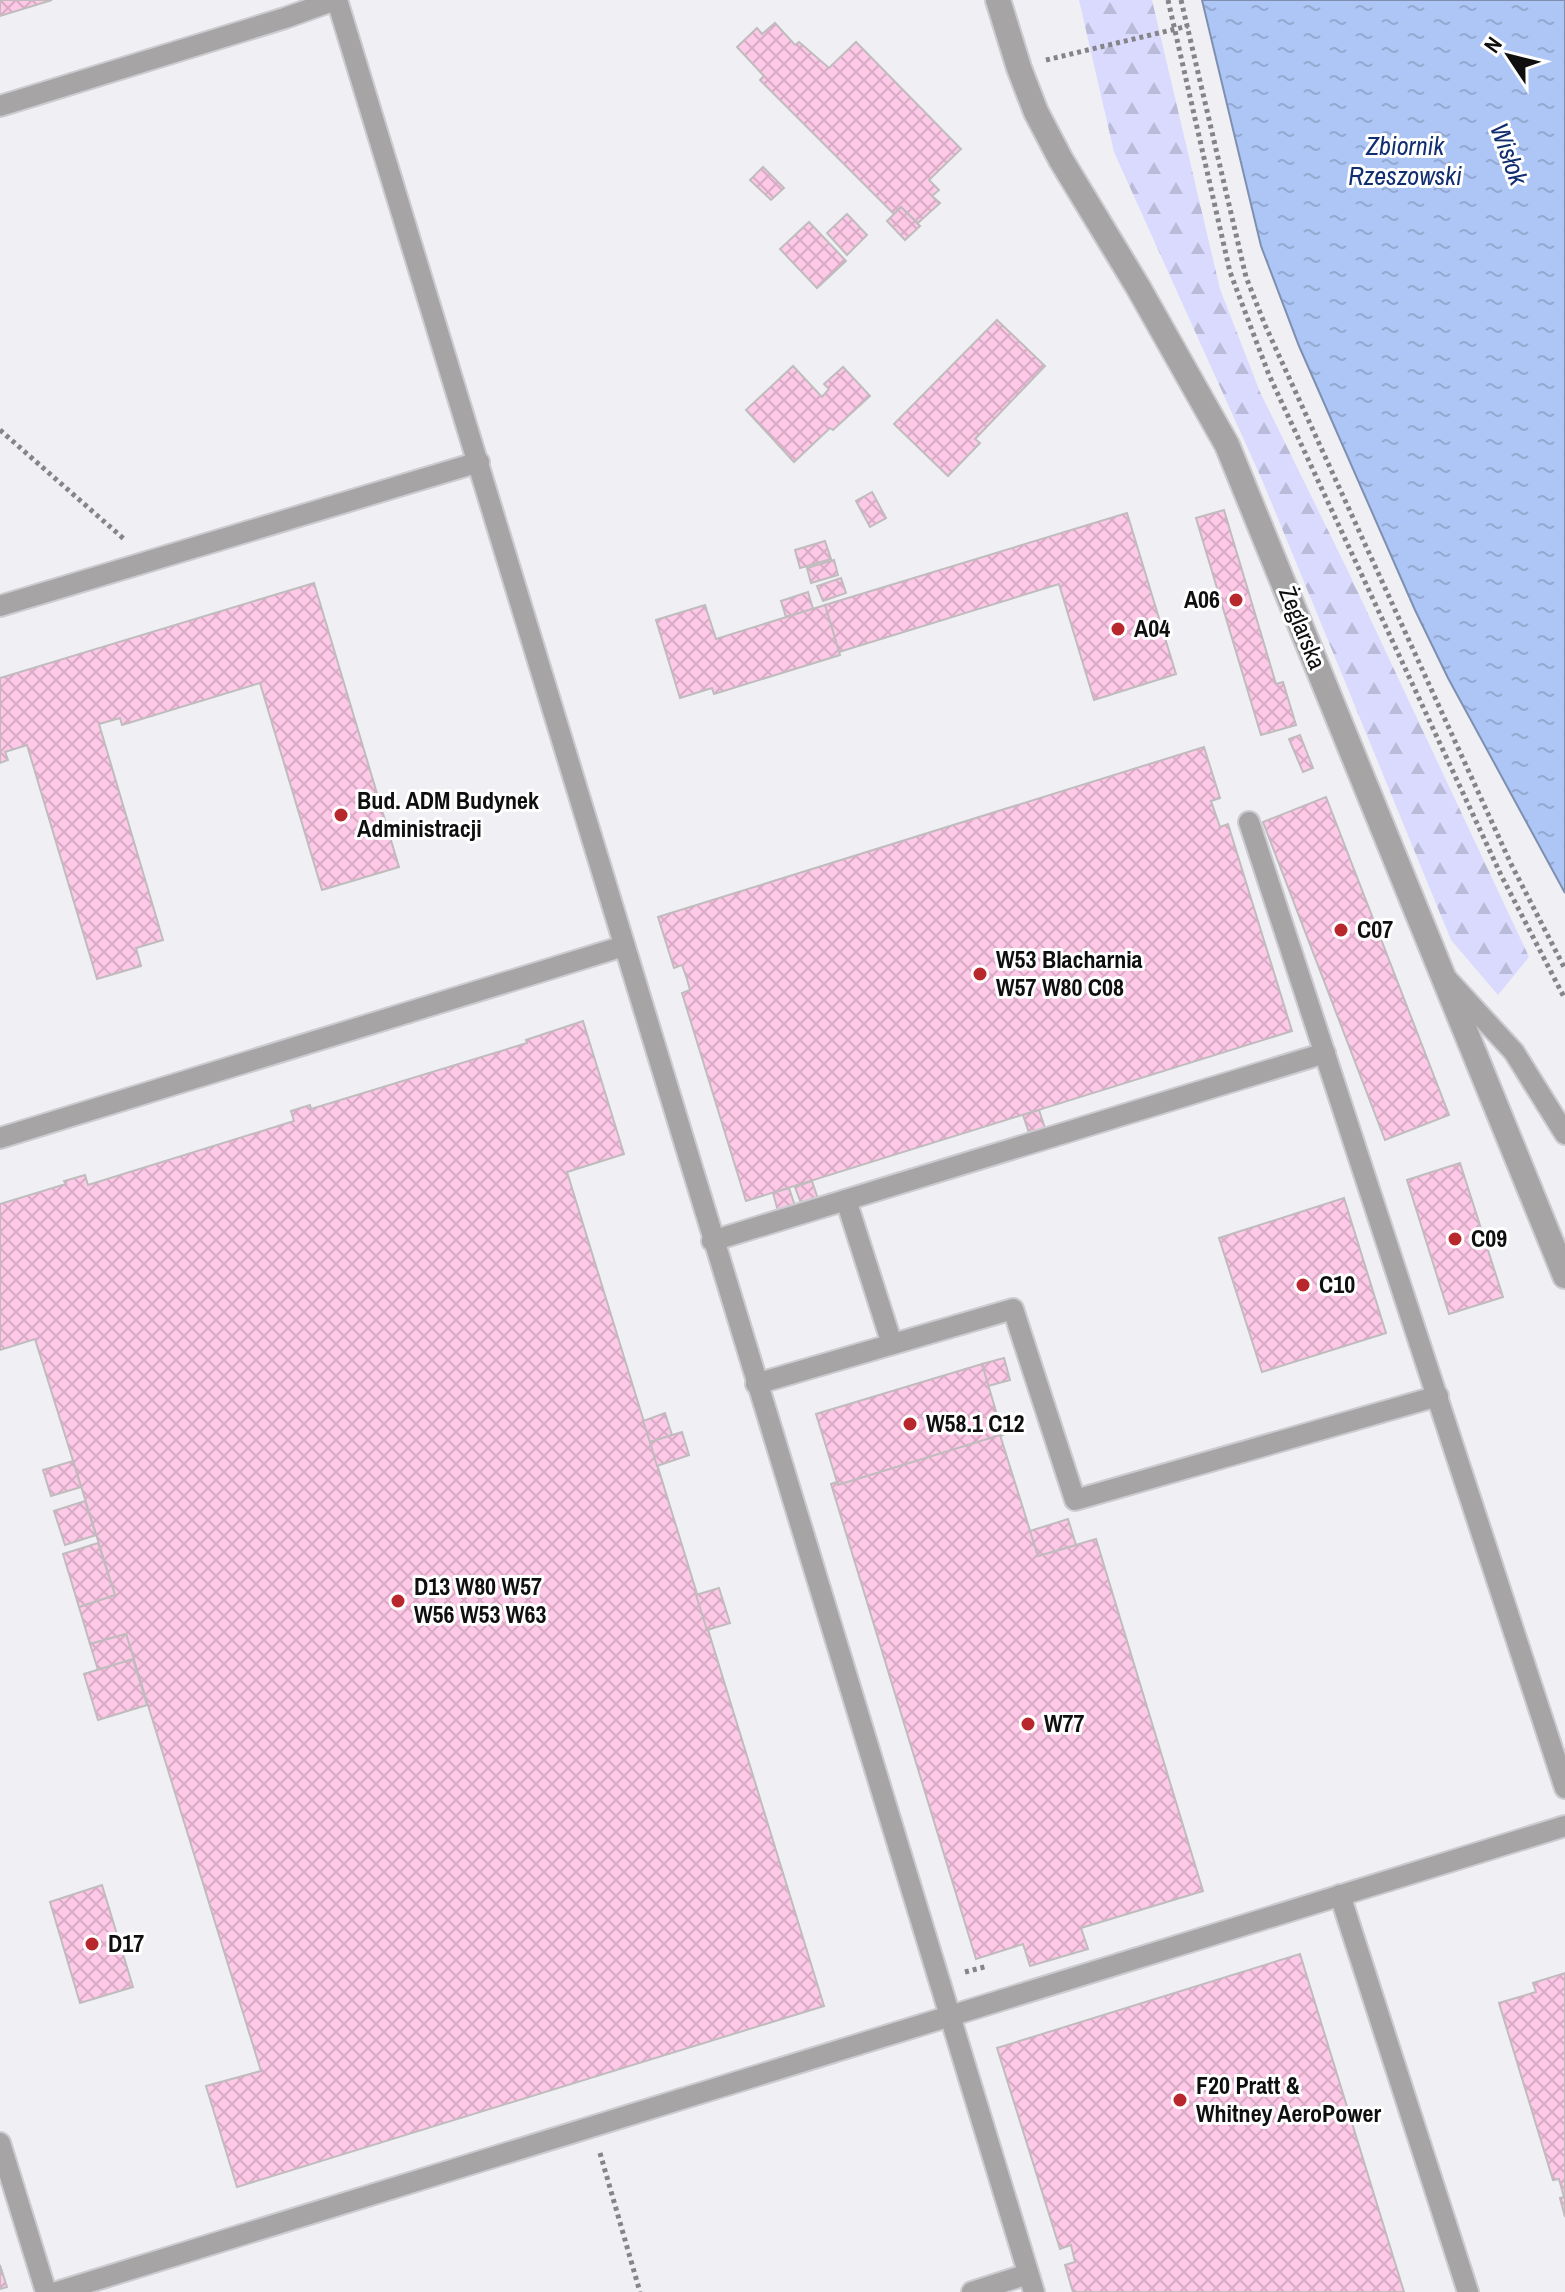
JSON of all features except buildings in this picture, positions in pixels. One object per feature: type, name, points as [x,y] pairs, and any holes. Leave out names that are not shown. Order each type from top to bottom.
[{"type":"street","name":"Żeglarska","points":[[998,0],[1036,112],[1227,445],[1565,1276]]},
{"type":"lane","points":[[0,106],[336,0],[1031,2283],[972,2292]]},
{"type":"lane","points":[[0,606],[479,462]]},
{"type":"lane","points":[[1249,822],[1565,1788]]},
{"type":"lane","points":[[0,1138],[624,946]]},
{"type":"lane","points":[[1442,973],[1514,1052],[1565,1134]]},
{"type":"lane","points":[[712,1241],[1325,1053]]},
{"type":"lane","points":[[846,1200],[892,1344]]},
{"type":"lane","points":[[756,1384],[1013,1309],[1075,1500],[1438,1396]]},
{"type":"lane","points":[[57,2292],[1565,1826]]},
{"type":"lane","points":[[1340,1895],[1468,2292]]},
{"type":"lane","points":[[0,2143],[46,2292]]},
{"type":"path","points":[[1168,0],[1230,272],[1269,375],[1494,861],[1565,999]]},
{"type":"path","points":[[1181,0],[1246,277],[1265,325],[1504,850],[1565,969]]},
{"type":"path","points":[[1019,68],[1188,26]]},
{"type":"path","points":[[0,430],[124,539],[128,552]]},
{"type":"path","points":[[963,1972],[988,1966]]},
{"type":"path","points":[[598,2148],[640,2292]]},
{"type":"green space","points":[[1079,0],[1152,0],[1220,289],[1260,392],[1347,569],[1529,957],[1498,995],[1451,940],[1263,482],[1114,152]]},
{"type":"water","name":"Zbiornik Rzeszowski","points":[[1202,0],[1565,0],[1565,893],[1448,678],[1299,346],[1261,246]]},
{"type":"place","name":"A06","points":[[1236,600]]},
{"type":"place","name":"A04","points":[[1118,629]]},
{"type":"place","name":"Bud. ADM Budynek Administracji","points":[[341,815]]},
{"type":"place","name":"C07","points":[[1341,930]]},
{"type":"place","name":"W53 Blacharnia W57 W80 C08","points":[[980,974]]},
{"type":"place","name":"C09","points":[[1455,1239]]},
{"type":"place","name":"C10","points":[[1303,1285]]},
{"type":"place","name":"W58.1 C12","points":[[910,1424]]},
{"type":"place","name":"D13 W80 W57 W56 W53 W63","points":[[398,1601]]},
{"type":"place","name":"W77","points":[[1028,1724]]},
{"type":"place","name":"D17","points":[[92,1944]]},
{"type":"place","name":"F20 Pratt & Whitney AeroPower","points":[[1180,2100]]},
{"type":"water label","name":"Wisłok","points":[[1509,154]]}]
